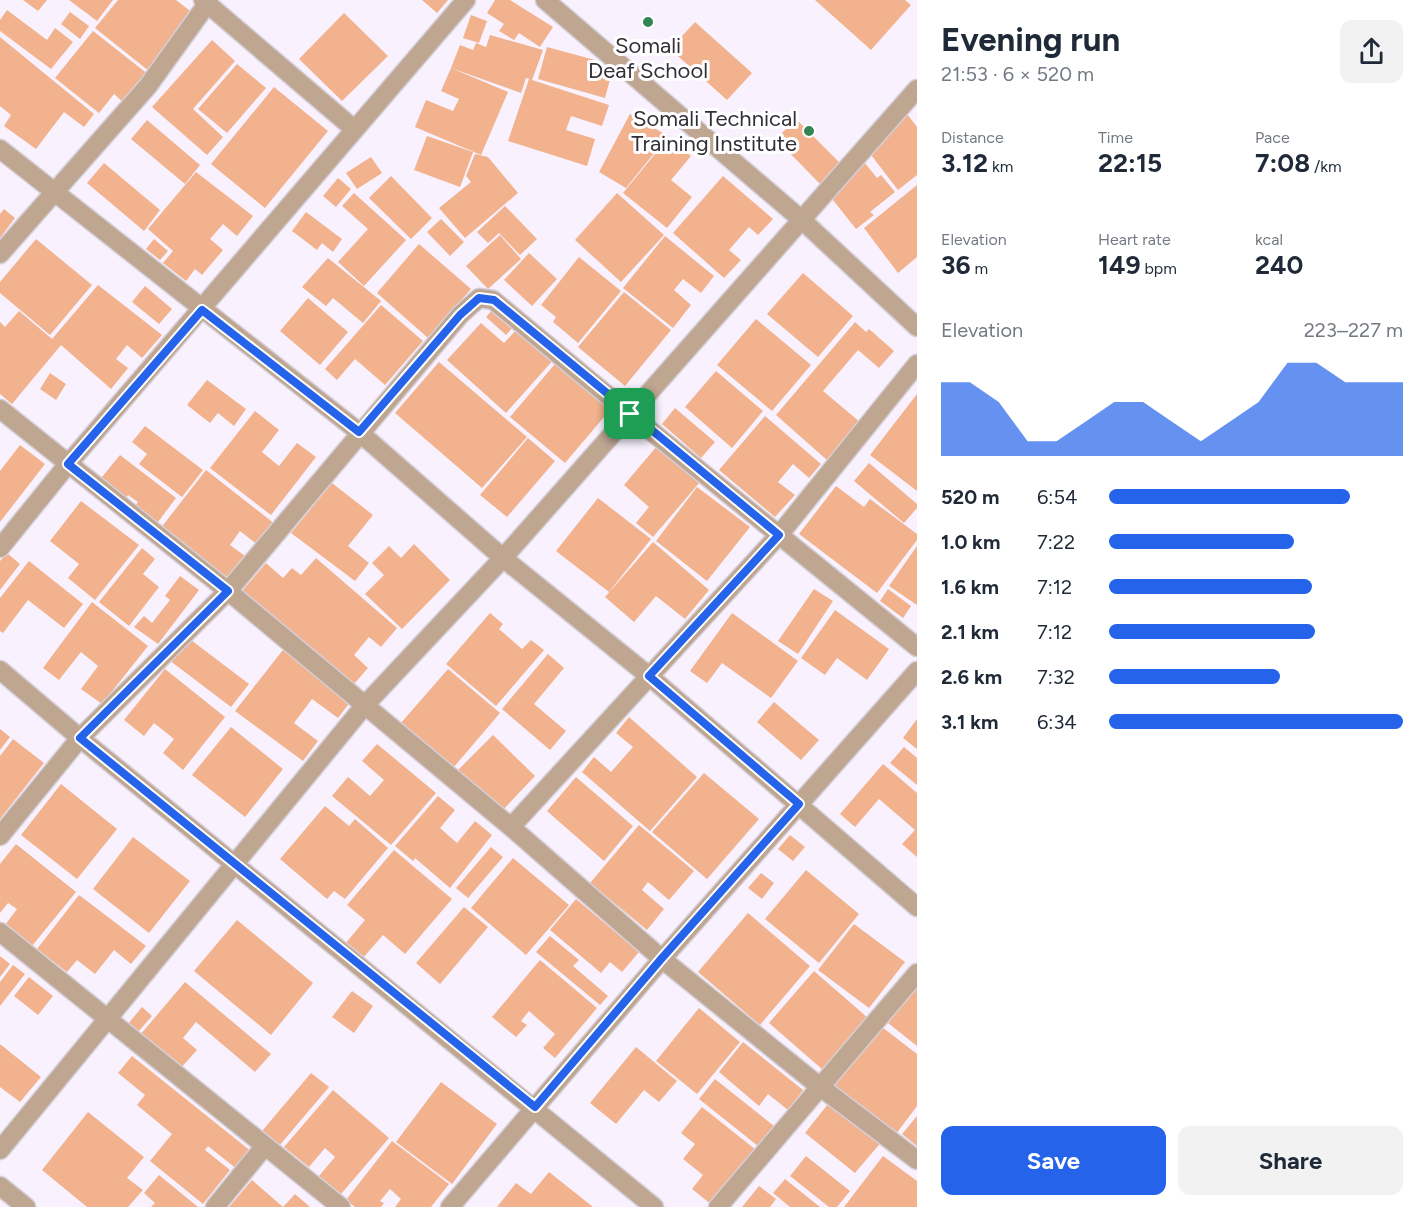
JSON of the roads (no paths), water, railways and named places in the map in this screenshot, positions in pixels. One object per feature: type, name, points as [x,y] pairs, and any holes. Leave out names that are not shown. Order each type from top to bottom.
[{"type":"street","points":[[0,548],[68,464],[466,0]]},
{"type":"street","points":[[545,0],[803,221],[917,327]]},
{"type":"street","points":[[0,254],[148,86],[205,2],[354,129]]},
{"type":"street","points":[[0,1150],[365,705],[503,558],[803,221],[917,89]]},
{"type":"street","points":[[0,149],[54,194],[359,432],[503,558],[649,676],[917,907]]},
{"type":"street","points":[[0,836],[80,738],[228,591],[359,432],[460,315],[479,298],[494,300],[630,414],[917,647]]},
{"type":"street","points":[[511,826],[779,535],[917,364]]},
{"type":"street","points":[[0,409],[228,591],[511,826],[662,958],[819,1086],[917,1160]]},
{"type":"street","points":[[0,670],[654,1207]]},
{"type":"street","points":[[450,1207],[662,958],[917,671]]},
{"type":"street","points":[[0,932],[341,1207]]},
{"type":"street","points":[[718,1207],[917,974]]},
{"type":"street","points":[[215,1207],[264,1147]]},
{"type":"street","points":[[0,1186],[26,1207]]},
{"type":"place","name":"Somali Deaf School","points":[[648,22]]},
{"type":"place","name":"Somali Technical Training Institute","points":[[809,131]]}]
